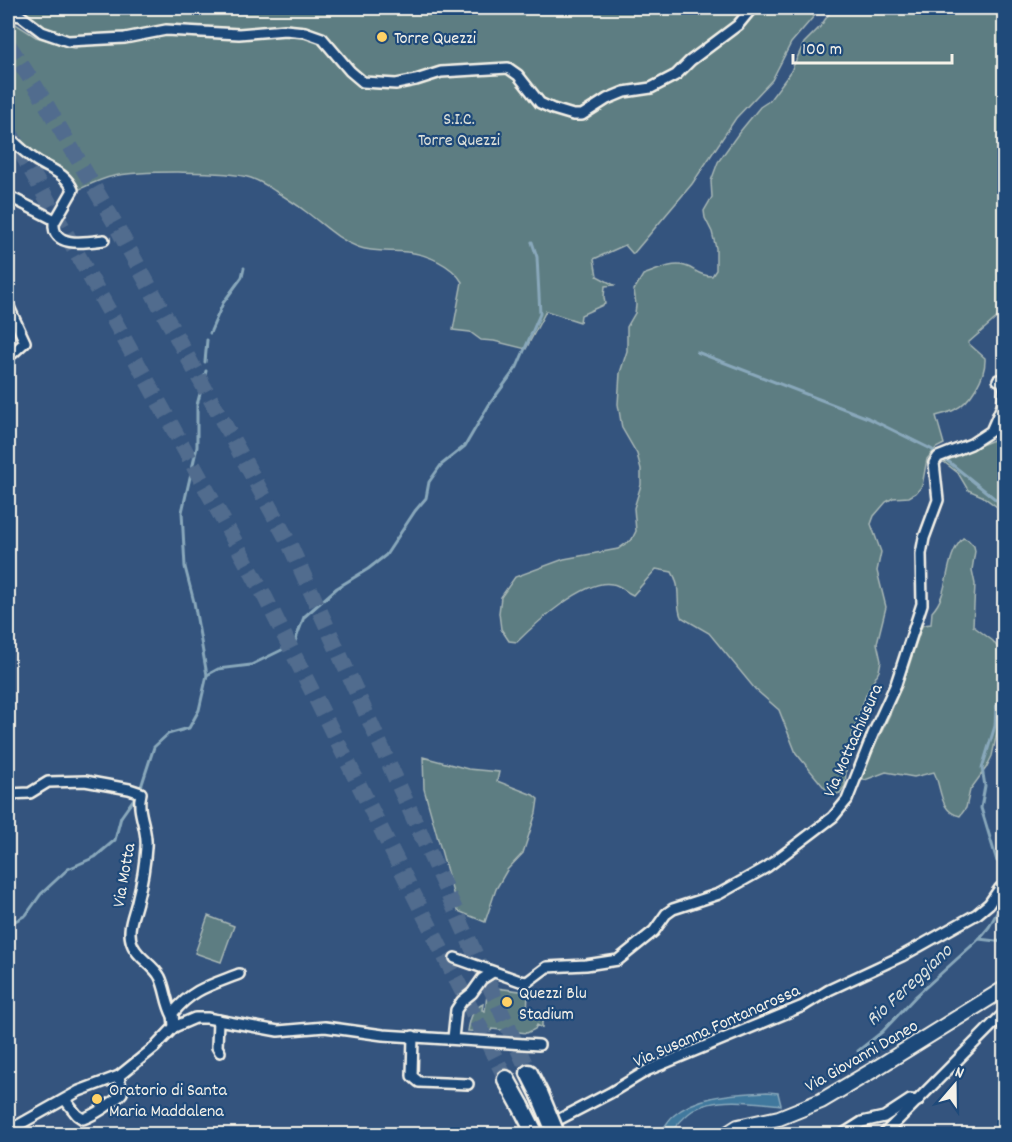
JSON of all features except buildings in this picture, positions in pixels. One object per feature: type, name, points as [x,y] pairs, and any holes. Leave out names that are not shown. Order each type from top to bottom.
[{"type":"highway","points":[[529,1073],[556,1134]]},
{"type":"highway","points":[[506,1079],[535,1134]]},
{"type":"street","points":[[8,14],[21,16],[42,32],[68,41],[125,38],[166,30],[239,34],[285,30],[305,32],[322,38],[350,71],[363,82],[396,84],[441,72],[508,68],[518,75],[540,103],[573,115],[582,115],[607,99],[624,92],[651,88],[676,75],[690,61],[738,25],[752,8]]},
{"type":"street","points":[[8,136],[32,158],[57,170],[70,183],[73,190],[55,219],[54,232],[69,243],[104,240]]},
{"type":"street","points":[[8,196],[55,219]]},
{"type":"street","points":[[8,305],[25,342],[13,353],[8,351]]},
{"type":"street","name":"Via Mottachiusura","points":[[455,958],[527,982],[547,967],[586,965],[618,960],[654,931],[666,914],[673,909],[719,894],[767,867],[833,817],[847,800],[896,684],[922,604],[921,554],[924,538],[938,500],[934,463],[938,458],[971,444],[991,431],[1002,406],[1005,391]]},
{"type":"street","name":"Via Motta","points":[[8,794],[30,793],[48,782],[85,781],[138,792],[138,804],[146,834],[146,848],[138,898],[129,930],[130,937],[136,954],[154,967],[161,980],[173,1016],[174,1027]]},
{"type":"street","name":"Via Susanna Fontanarossa","points":[[529,1134],[648,1070],[803,1006],[829,990],[902,956],[977,914],[989,904],[1000,888],[1005,887]]},
{"type":"street","points":[[453,1038],[456,1010],[482,979],[493,972]]},
{"type":"street","points":[[173,1016],[180,1004],[193,993],[239,974]]},
{"type":"street","name":"Via Giovanni Daneo","points":[[727,1134],[738,1127],[788,1115],[821,1101],[876,1070],[1005,989]]},
{"type":"street","points":[[884,1134],[1005,1013]]},
{"type":"street","points":[[8,1131],[79,1091],[119,1076],[155,1047],[174,1027],[195,1018],[278,1031],[325,1027],[382,1035],[539,1045]]},
{"type":"street","points":[[218,1020],[217,1047],[220,1052]]},
{"type":"street","points":[[413,1036],[412,1077],[419,1083],[468,1084]]},
{"type":"street","points":[[65,1100],[83,1119],[113,1102],[122,1093],[119,1076]]},
{"type":"street","points":[[843,1134],[862,1122],[884,1117],[910,1100],[918,1101]]},
{"type":"street","points":[[1000,1134],[1005,1131]]},
{"type":"green space","name":"S.I.C. Torre Quezzi","points":[[11,8],[821,8],[791,43],[772,80],[736,118],[692,184],[633,254],[625,245],[594,259],[597,276],[614,285],[605,286],[605,304],[581,315],[580,322],[546,311],[526,349],[481,340],[470,332],[453,330],[462,282],[452,270],[431,258],[415,253],[370,250],[350,244],[302,208],[251,178],[204,173],[126,174],[103,179],[71,193],[58,178],[22,156],[8,142],[8,19],[36,37],[76,49],[76,43],[29,29],[15,16]]},
{"type":"green space","points":[[833,8],[1004,8],[1004,319],[1000,315],[968,343],[985,358],[983,373],[972,395],[966,401],[952,411],[936,416],[944,444],[936,448],[927,459],[922,486],[909,497],[893,498],[886,502],[874,516],[871,524],[881,552],[877,571],[886,607],[877,643],[881,661],[851,739],[845,786],[840,793],[833,795],[827,791],[796,753],[779,710],[755,689],[709,633],[681,617],[677,583],[672,572],[656,569],[633,595],[612,584],[601,584],[589,588],[562,604],[517,642],[509,641],[501,629],[499,613],[501,597],[515,577],[564,559],[618,549],[632,539],[636,531],[634,508],[641,485],[641,469],[637,454],[622,428],[618,404],[620,373],[627,351],[627,327],[635,313],[634,290],[643,275],[669,266],[685,266],[703,275],[712,276],[716,270],[716,248],[704,211],[712,197],[711,181],[718,162],[738,134],[760,107],[769,101],[790,73],[804,43],[820,27]]},
{"type":"green space","points":[[1004,430],[1004,494],[999,500],[1004,506],[1004,512],[982,496],[968,490],[958,473],[944,462],[996,439]]},
{"type":"green space","points":[[963,538],[974,546],[975,551],[972,570],[975,584],[973,626],[993,641],[1001,652],[1004,711],[1000,719],[992,756],[970,790],[966,808],[960,816],[953,814],[945,805],[934,772],[914,777],[886,772],[865,780],[862,774],[891,712],[921,628],[923,625],[931,624],[932,612],[942,595],[952,555]]},
{"type":"green space","points":[[423,757],[468,769],[499,772],[497,781],[538,799],[536,813],[523,853],[507,870],[496,889],[485,922],[458,911],[424,789]]},
{"type":"green space","points":[[208,916],[234,926],[221,962],[195,953]]},
{"type":"green space","points":[[488,987],[528,992],[527,1016],[542,1016],[542,1028],[537,1025],[535,1029],[527,1033],[492,1029],[490,1032],[468,1031],[476,1009],[483,1004],[482,1010],[485,1011]]},
{"type":"water","points":[[778,1093],[781,1105],[735,1101],[712,1103],[692,1111],[669,1134],[659,1134],[673,1116],[694,1103],[718,1096]]},
{"type":"waterway","points":[[8,925],[26,915],[41,894],[68,869],[95,857],[115,840],[121,817],[140,790],[154,747],[168,734],[189,728],[199,710],[207,675],[218,669],[251,665],[294,644],[304,617],[337,588],[386,555],[426,498],[429,482],[441,465],[465,446],[489,405],[517,367],[540,314],[537,257],[532,242]]},
{"type":"waterway","points":[[210,333],[223,303],[242,277],[244,268]]},
{"type":"waterway","points":[[205,362],[207,340]]},
{"type":"waterway","points":[[697,352],[868,418],[938,454]]},
{"type":"waterway","points":[[206,371],[197,405],[197,447],[182,512],[185,567],[194,602],[207,675]]},
{"type":"waterway","points":[[944,458],[1004,506]]},
{"type":"waterway","points":[[997,861],[981,808],[985,786],[982,768],[995,726],[996,707],[1002,691],[1004,672]]},
{"type":"waterway","name":"Rio Fereggiano","points":[[858,1051],[882,1032],[916,996],[979,939],[998,911]]},
{"type":"waterway","points":[[979,939],[1004,942]]},
{"type":"tunnel","points":[[8,44],[39,92],[113,220],[289,543],[529,1073]]},
{"type":"tunnel","points":[[8,129],[264,595],[506,1079]]},
{"type":"place","name":"Torre Quezzi","points":[[382,37]]},
{"type":"place","name":"Quezzi Blu Stadium","points":[[507,1002]]},
{"type":"place","name":"Oratorio di Santa Maria Maddalena","points":[[97,1099]]}]
